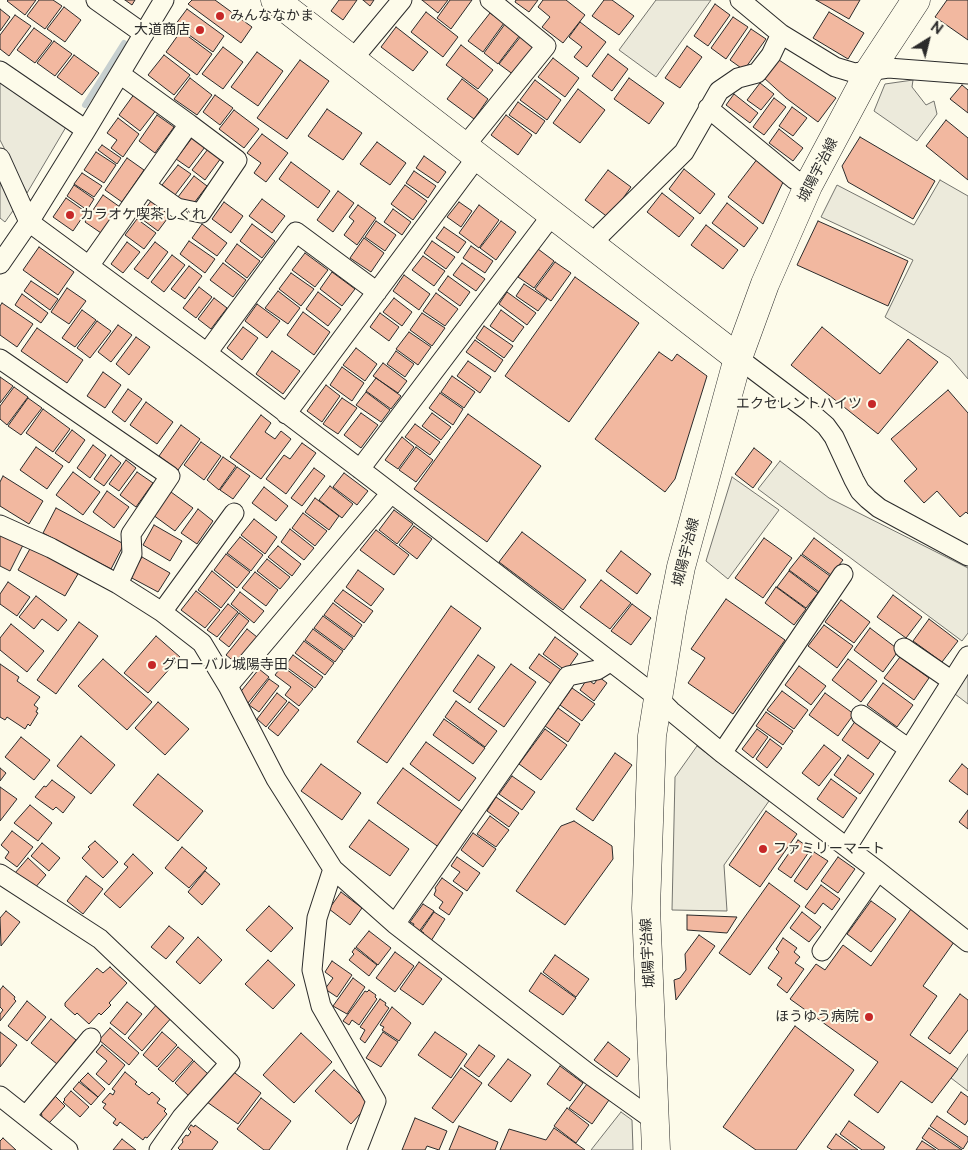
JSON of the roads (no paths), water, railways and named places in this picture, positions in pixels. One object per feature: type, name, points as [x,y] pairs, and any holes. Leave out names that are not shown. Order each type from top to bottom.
[{"type":"main road","points":[[275,0],[738,358]]},
{"type":"main road","name":"城陽宇治線","points":[[656,1150],[646,908],[652,736],[681,567],[738,358],[762,293],[808,186],[870,70],[916,0]]},
{"type":"street","points":[[96,0],[144,34]]},
{"type":"street","points":[[0,264],[86,130],[164,0]]},
{"type":"street","points":[[352,60],[402,0]]},
{"type":"street","points":[[286,414],[377,292],[471,152],[546,46],[490,0]]},
{"type":"street","points":[[740,0],[781,34],[835,67],[855,73],[888,68],[968,74]]},
{"type":"street","points":[[592,246],[602,232],[684,152],[719,91],[738,78],[757,73],[771,55],[781,34]]},
{"type":"street","points":[[0,71],[86,130]]},
{"type":"street","points":[[120,74],[237,160],[201,212],[177,208],[146,186]]},
{"type":"street","points":[[708,108],[794,179],[808,186]]},
{"type":"street","points":[[89,266],[189,124]]},
{"type":"street","points":[[0,158],[28,222],[207,353],[658,697],[671,712],[722,753],[968,942]]},
{"type":"street","points":[[360,469],[552,215]]},
{"type":"street","points":[[207,353],[296,232],[377,292]]},
{"type":"street","points":[[738,358],[826,426],[834,437],[860,491],[868,499],[879,508],[968,556]]},
{"type":"street","points":[[0,359],[170,476],[130,534],[132,554],[118,584]]},
{"type":"street","points":[[228,686],[391,493]]},
{"type":"street","points":[[162,612],[234,513]]},
{"type":"street","points":[[0,525],[51,548],[118,584],[162,612],[202,643],[228,686],[276,778],[332,869],[395,924],[589,1074],[655,1121]]},
{"type":"street","points":[[722,753],[843,574]]},
{"type":"street","points":[[904,648],[952,681]]},
{"type":"street","points":[[846,847],[968,656]]},
{"type":"street","points":[[395,924],[568,676],[597,670],[610,662]]},
{"type":"street","points":[[861,714],[909,749]]},
{"type":"street","points":[[332,869],[317,918],[312,970],[321,1006],[376,1101],[357,1150]]},
{"type":"street","points":[[822,951],[878,871]]},
{"type":"street","points":[[0,874],[100,939],[230,1063],[182,1117],[159,1150]]},
{"type":"street","points":[[26,1116],[91,1038]]},
{"type":"street","points":[[0,1096],[68,1150]]},
{"type":"waterway","points":[[85,105],[124,43]]},
{"type":"place","name":"みんななかま","points":[[220,16]]},
{"type":"place","name":"大道商店","points":[[200,30]]},
{"type":"place","name":"カラオケ喫茶しぐれ","points":[[70,215]]},
{"type":"place","name":"エクセレントハイツ","points":[[872,404]]},
{"type":"place","name":"グローバル城陽寺田","points":[[152,665]]},
{"type":"place","name":"ファミリーマート","points":[[763,849]]},
{"type":"place","name":"ほうゆう病院","points":[[869,1017]]}]
